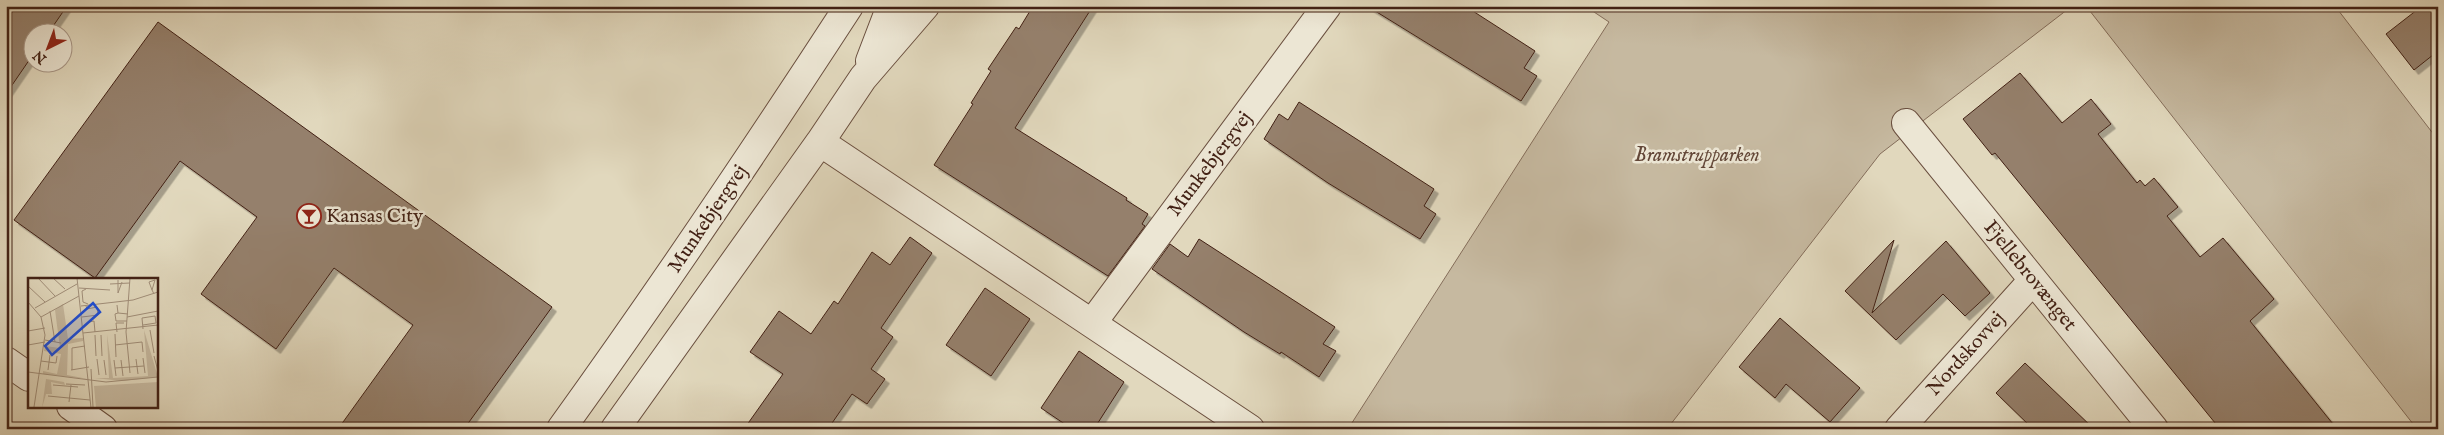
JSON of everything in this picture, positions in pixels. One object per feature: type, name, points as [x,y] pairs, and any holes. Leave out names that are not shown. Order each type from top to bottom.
[{"type":"street","name":"Munkebjergvej","points":[[561,429],[645,312],[849,6]]},
{"type":"street","points":[[863,78],[891,6]]},
{"type":"street","points":[[615,429],[820,142],[863,78],[925,6]]},
{"type":"street","name":"Munkebjergvej","points":[[1092,322],[1327,6]]},
{"type":"street","name":"Fjellebrovænget","points":[[1906,123],[2154,429]]},
{"type":"street","points":[[820,142],[1250,429]]},
{"type":"street","name":"Nordskovvej","points":[[1899,429],[2033,280]]},
{"type":"street","points":[[6,361],[28,376]]},
{"type":"street","points":[[74,408],[103,429]]},
{"type":"green space","name":"Bramstrupparken","points":[[1585,6],[2072,6],[1880,154],[1667,429],[1348,429],[1609,22]]},
{"type":"green space","points":[[2086,6],[2335,6],[2438,140],[2438,418],[2423,429],[2417,429]]},
{"type":"building","points":[[6,6],[67,6],[56,22],[22,22],[22,71],[6,94]]},
{"type":"building","points":[[1033,6],[1093,6],[1015,128],[1127,198],[1126,200],[1148,214],[1142,224],[1145,226],[1108,276],[934,165],[973,104],[971,103],[991,71],[988,69],[1016,27],[1019,29]]},
{"type":"building","points":[[1367,6],[1465,6],[1535,51],[1524,68],[1537,76],[1521,101]]},
{"type":"building","points":[[2422,6],[2438,6],[2438,51],[2414,70],[2386,34]]},
{"type":"building","points":[[158,22],[552,307],[464,429],[338,429],[413,325],[334,268],[276,349],[201,294],[257,217],[180,161],[95,278],[14,220]]},
{"type":"building","points":[[2020,73],[2062,123],[2091,99],[2111,124],[2098,134],[2137,183],[2140,180],[2145,186],[2154,178],[2178,207],[2167,216],[2200,257],[2223,238],[2274,299],[2250,321],[2337,429],[2220,429],[1995,153],[1992,155],[1963,119]]},
{"type":"building","points":[[1299,102],[1434,189],[1424,206],[1436,214],[1420,239],[1328,183],[1264,139],[1279,114],[1288,120]]},
{"type":"building","points":[[910,237],[932,253],[881,328],[893,337],[871,369],[885,379],[867,404],[852,394],[828,429],[744,429],[783,374],[750,352],[779,311],[811,334],[834,301],[838,304],[872,252],[890,265]]},
{"type":"building","points":[[1199,239],[1335,327],[1323,344],[1336,351],[1319,377],[1281,352],[1280,354],[1244,332],[1152,269],[1170,244],[1188,257]]},
{"type":"building","points":[[1894,240],[1872,313],[1946,241],[1990,293],[1965,316],[1943,294],[1896,340],[1845,291]]},
{"type":"building","points":[[985,288],[1030,319],[991,376],[946,345]]},
{"type":"building","points":[[1780,318],[1860,388],[1830,422],[1786,384],[1775,398],[1739,367]]},
{"type":"building","points":[[1079,351],[1124,382],[1094,429],[1072,429],[1041,408]]},
{"type":"building","points":[[2025,363],[2094,429],[2033,429],[1996,393]]},
{"type":"place","name":"Kansas City","points":[[309,216]]}]
